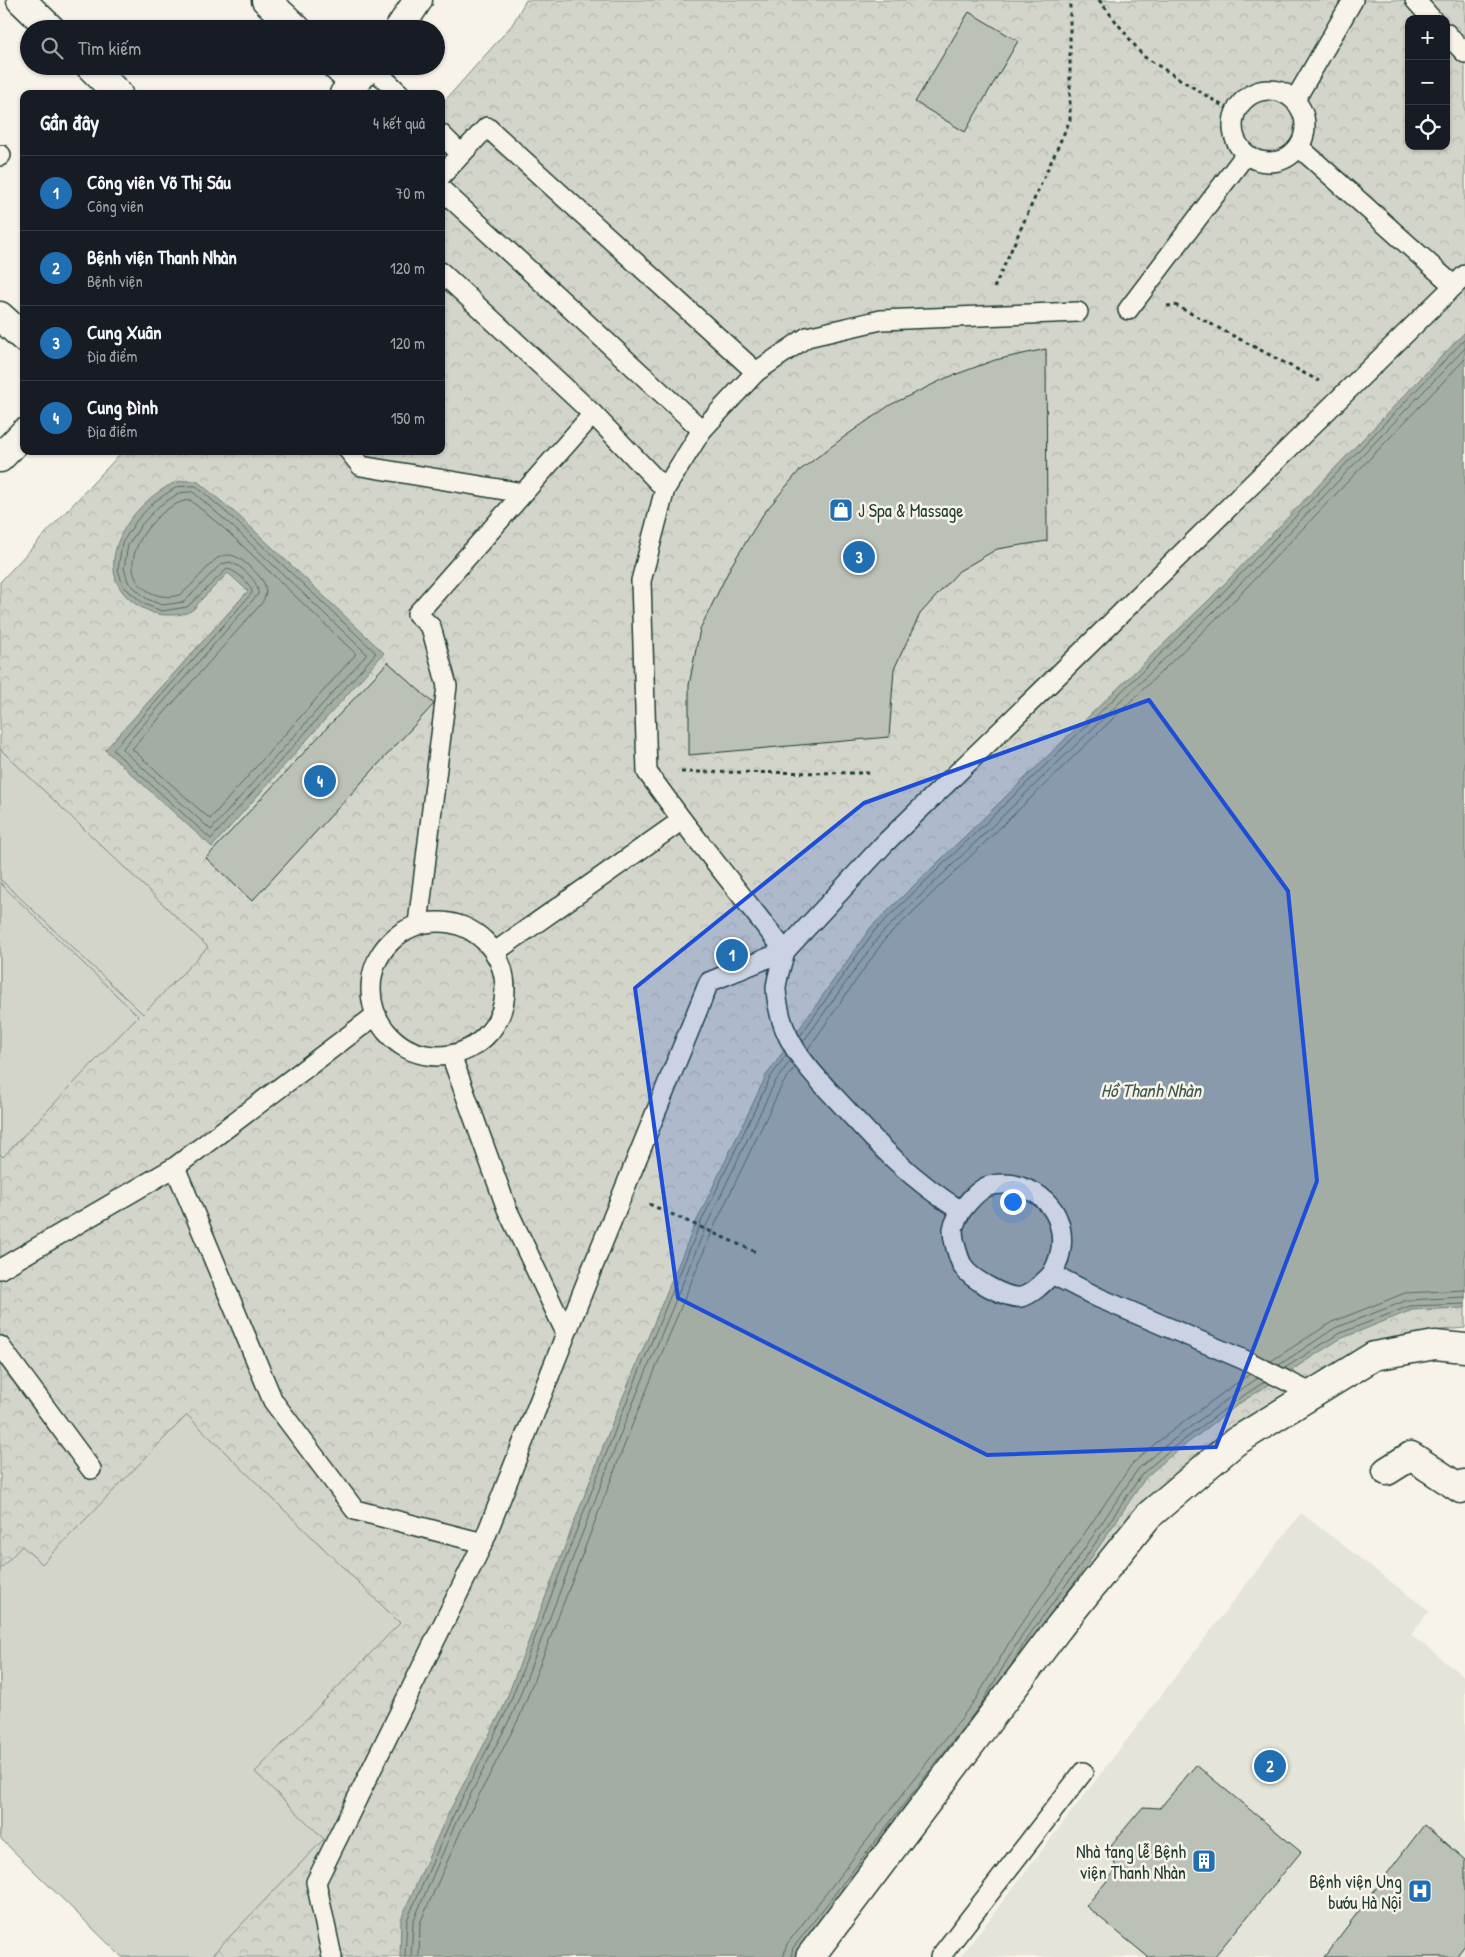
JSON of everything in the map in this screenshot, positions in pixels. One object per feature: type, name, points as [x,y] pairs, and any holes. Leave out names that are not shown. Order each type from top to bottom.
[{"type":"street","points":[[21,0],[42,20]]},
{"type":"street","points":[[266,0],[287,20]]},
{"type":"street","points":[[405,20],[418,0]]},
{"type":"street","points":[[99,75],[114,90]]},
{"type":"street","points":[[0,316],[20,334]]},
{"type":"street","points":[[0,458],[20,437]]},
{"type":"street","points":[[810,1957],[1059,1627],[1148,1516],[1235,1442],[1311,1393],[1374,1356],[1435,1345],[1465,1348]]},
{"type":"street","points":[[1387,1472],[1411,1456],[1461,1489],[1465,1484]]},
{"type":"lane","points":[[1294,100],[1352,0]]},
{"type":"lane","points":[[1415,0],[1428,15]]},
{"type":"lane","points":[[1450,37],[1465,53]]},
{"type":"lane","points":[[355,75],[391,90]]},
{"type":"lane","points":[[1261,90],[1285,92],[1301,108],[1305,118],[1304,138],[1291,156],[1280,161],[1268,162],[1257,160],[1246,154],[1234,136],[1232,124],[1234,113],[1245,98],[1261,90]]},
{"type":"lane","points":[[445,172],[487,127],[756,372]]},
{"type":"lane","points":[[445,138],[461,154]]},
{"type":"lane","points":[[332,1957],[316,1882],[483,1543],[709,982],[785,951],[885,843],[1046,688],[1459,281],[1299,147]]},
{"type":"lane","points":[[1128,310],[1246,154]]},
{"type":"lane","points":[[445,193],[702,430]]},
{"type":"lane","points":[[445,276],[593,414],[665,489]]},
{"type":"lane","points":[[785,951],[682,820],[647,772],[641,581],[665,489],[702,430],[756,372],[807,337],[881,320],[1078,312]]},
{"type":"lane","points":[[418,924],[448,686],[431,627],[417,614],[593,414]]},
{"type":"lane","points":[[352,455],[361,466],[523,493]]},
{"type":"lane","points":[[495,952],[682,820]]},
{"type":"lane","points":[[440,921],[462,925],[480,936],[495,952],[504,972],[506,994],[501,1015],[489,1033],[472,1047],[451,1055],[428,1056],[406,1048],[389,1034],[376,1015],[371,993],[373,971],[382,950],[398,934],[418,924],[440,921]]},
{"type":"lane","points":[[785,951],[776,988],[782,1019],[800,1057],[813,1074],[888,1155],[933,1194],[961,1211]]},
{"type":"lane","points":[[0,1268],[175,1167],[376,1015]]},
{"type":"lane","points":[[451,1055],[507,1209],[566,1334]]},
{"type":"lane","points":[[175,1167],[273,1401],[355,1510],[483,1543]]},
{"type":"lane","points":[[1011,1184],[1033,1190],[1050,1205],[1060,1222],[1062,1246],[1057,1266],[1052,1274],[1041,1286],[1021,1297],[1002,1294],[984,1284],[964,1268],[958,1252],[953,1228],[969,1200],[987,1187],[1011,1184]]},
{"type":"lane","points":[[1052,1274],[1099,1298],[1214,1346],[1311,1393]]},
{"type":"lane","points":[[0,1346],[91,1469]]},
{"type":"lane","points":[[940,1957],[1083,1772]]},
{"type":"path","points":[[981,316],[1070,120],[1070,0]]},
{"type":"path","points":[[1099,0],[1142,56],[1234,113]]},
{"type":"path","points":[[1128,310],[1176,305],[1344,394]]},
{"type":"path","points":[[647,772],[873,773]]},
{"type":"path","points":[[623,1192],[758,1253]]},
{"type":"highlighted area","points":[[1149,700],[1288,891],[1317,1181],[1216,1447],[987,1455],[678,1298],[635,988],[864,803]]},
{"type":"shaded area","points":[[1301,1513],[1429,1611],[1411,1635],[1465,1677],[1465,1957],[960,1957]]},
{"type":"green space","points":[[526,0],[1465,0],[1465,1328],[1441,1330],[1374,1354],[1170,1507],[993,1737],[828,1957],[123,1957],[0,1837],[0,582],[119,455],[445,455],[445,100],[512,25]]},
{"type":"green space","points":[[0,749],[208,947],[143,1014],[0,879]]},
{"type":"green space","points":[[0,883],[138,1016],[3,1157],[0,1154]]},
{"type":"green space","points":[[187,1415],[400,1623],[255,1772],[324,1839],[210,1957],[122,1957],[0,1838],[0,1569],[22,1546],[42,1564]]},
{"type":"water","name":"Hồ Thanh Nhàn","points":[[1465,332],[1465,1308],[1412,1310],[1340,1339],[1240,1403],[1146,1477],[1081,1573],[801,1957],[400,1957],[401,1919],[446,1818],[503,1708],[613,1421],[697,1220],[766,1076],[871,927],[1210,599]]},
{"type":"water","points":[[197,481],[240,517],[384,653],[212,847],[105,750],[248,591],[228,573],[192,610],[178,615],[167,615],[154,613],[131,601],[118,585],[114,566],[116,547],[125,528],[138,510],[155,494],[174,483]]},
{"type":"building","points":[[969,12],[1018,41],[965,132],[915,102]]},
{"type":"building","points":[[1046,349],[1047,541],[997,549],[959,571],[920,614],[894,669],[889,737],[689,755],[689,685],[700,629],[731,566],[764,513],[799,471],[890,405],[946,378],[995,360]]},
{"type":"building","points":[[388,662],[434,704],[252,901],[206,858]]},
{"type":"building","name":"Nhà tang lễ Bệnh viện Thanh Nhàn","points":[[1196,1765],[1301,1852],[1214,1957],[1148,1957],[1086,1906],[1116,1870],[1111,1845],[1143,1807],[1160,1808]]},
{"type":"building","name":"Bệnh viện Ung bướu Hà Nội","points":[[1424,1825],[1465,1860],[1465,1945],[1456,1957],[1324,1957]]},
{"type":"place","name":"J Spa & Massage","points":[[841,510]]},
{"type":"place","name":"Cung Xuân","points":[[859,557]]},
{"type":"place","name":"Cung Đình","points":[[320,781]]},
{"type":"place","name":"Công viên Võ Thị Sáu","points":[[732,955]]},
{"type":"place","name":"Bệnh viện Thanh Nhàn","points":[[1270,1766]]},
{"type":"place","name":"Nhà tang lễ Bệnh viện Thanh Nhàn","points":[[1204,1861]]},
{"type":"place","name":"Bệnh viện Ung bướu Hà Nội","points":[[1420,1891]]}]
